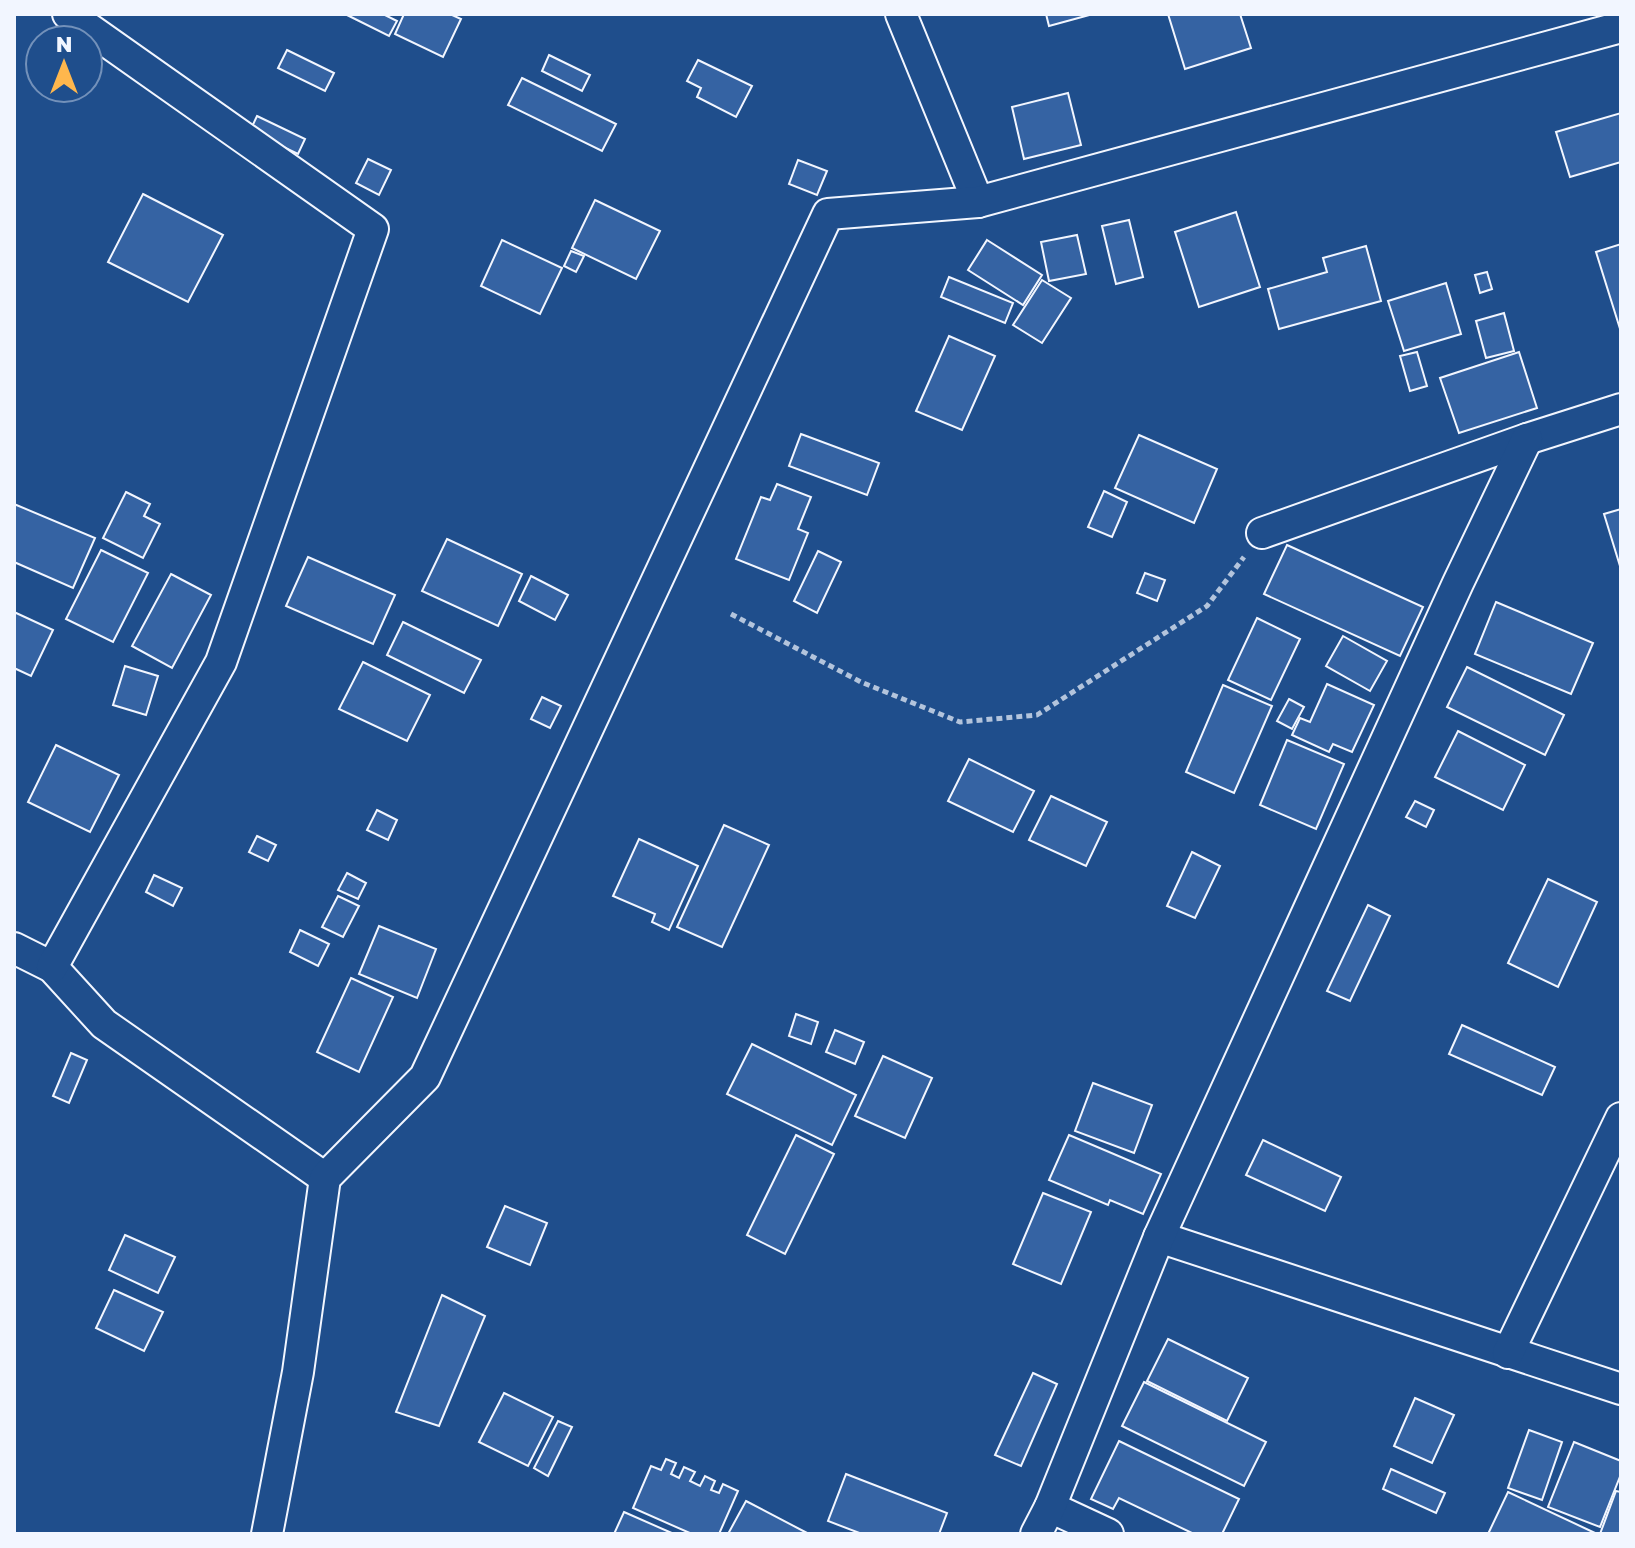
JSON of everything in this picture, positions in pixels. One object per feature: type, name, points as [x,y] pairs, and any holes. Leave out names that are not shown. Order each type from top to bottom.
[{"type":"street","points":[[52,967],[221,662],[373,229],[68,14]]},
{"type":"street","points":[[901,14],[978,202]]},
{"type":"street","points":[[267,1534],[298,1372],[325,1178],[425,1077],[828,214],[978,202],[1621,27]]},
{"type":"street","points":[[1262,533],[1621,409]]},
{"type":"street","points":[[1036,1534],[1050,1507],[1159,1237],[1527,439]]},
{"type":"street","points":[[14,948],[52,967],[104,1024],[325,1178]]},
{"type":"street","points":[[1508,1353],[1621,1118]]},
{"type":"street","points":[[1159,1237],[1621,1389]]},
{"type":"street","points":[[1050,1507],[1108,1534]]},
{"type":"path","points":[[731,614],[861,682],[960,722],[1037,715],[1207,606],[1262,533]]},
{"type":"building","points":[[345,14],[383,14],[397,21],[389,36]]},
{"type":"building","points":[[404,14],[450,14],[461,19],[443,57],[395,34]]},
{"type":"building","points":[[1046,14],[1093,14],[1049,26]]},
{"type":"building","points":[[1168,14],[1240,14],[1251,48],[1185,69]]},
{"type":"building","points":[[287,50],[334,73],[325,91],[278,68]]},
{"type":"building","points":[[549,55],[590,75],[582,91],[542,71]]},
{"type":"building","points":[[698,60],[752,86],[736,117],[697,97],[701,88],[687,81]]},
{"type":"building","points":[[522,78],[616,124],[602,151],[508,105]]},
{"type":"building","points":[[1068,93],[1081,145],[1024,159],[1012,107]]},
{"type":"building","points":[[1621,113],[1621,162],[1570,177],[1556,132]]},
{"type":"building","points":[[257,116],[305,139],[298,154],[250,131]]},
{"type":"building","points":[[368,159],[391,170],[379,195],[356,183]]},
{"type":"building","points":[[798,160],[827,171],[817,195],[789,184]]},
{"type":"building","points":[[143,194],[223,235],[188,302],[108,262]]},
{"type":"building","points":[[595,200],[660,231],[636,279],[572,248]]},
{"type":"building","points":[[1236,212],[1260,287],[1199,307],[1175,232]]},
{"type":"building","points":[[1129,220],[1143,277],[1116,284],[1102,226]]},
{"type":"building","points":[[1077,235],[1086,274],[1049,281],[1041,242]]},
{"type":"building","points":[[502,240],[562,268],[540,314],[481,286]]},
{"type":"building","points":[[987,240],[1042,275],[1023,305],[968,270]]},
{"type":"building","points":[[1621,244],[1621,332],[1596,252]]},
{"type":"building","points":[[1366,246],[1381,301],[1279,329],[1268,289],[1327,272],[1323,258]]},
{"type":"building","points":[[571,251],[584,256],[576,272],[564,266]]},
{"type":"building","points":[[1487,272],[1492,289],[1480,293],[1475,275]]},
{"type":"building","points":[[949,277],[1013,303],[1005,323],[941,297]]},
{"type":"building","points":[[1042,280],[1071,298],[1042,343],[1013,325]]},
{"type":"building","points":[[1446,283],[1461,334],[1404,351],[1388,301]]},
{"type":"building","points":[[1504,313],[1514,351],[1486,358],[1476,321]]},
{"type":"building","points":[[949,336],[995,356],[962,430],[916,411]]},
{"type":"building","points":[[1417,352],[1427,386],[1410,391],[1400,356]]},
{"type":"building","points":[[1519,352],[1537,408],[1459,433],[1440,378]]},
{"type":"building","points":[[801,434],[879,463],[867,495],[789,466]]},
{"type":"building","points":[[1139,435],[1217,469],[1194,523],[1115,488]]},
{"type":"building","points":[[777,484],[811,497],[798,529],[808,533],[789,580],[736,559],[761,497],[770,500]]},
{"type":"building","points":[[1104,491],[1127,502],[1112,537],[1088,527]]},
{"type":"building","points":[[126,492],[150,504],[144,516],[160,524],[143,558],[103,538]]},
{"type":"building","points":[[14,504],[95,538],[73,588],[14,562]]},
{"type":"building","points":[[1621,509],[1621,566],[1620,566],[1604,514]]},
{"type":"building","points":[[447,539],[522,574],[498,626],[422,591]]},
{"type":"building","points":[[1287,545],[1423,607],[1400,656],[1264,594]]},
{"type":"building","points":[[101,550],[148,573],[113,642],[66,619]]},
{"type":"building","points":[[818,551],[841,562],[817,613],[794,601]]},
{"type":"building","points":[[308,557],[395,595],[373,644],[286,606]]},
{"type":"building","points":[[1145,573],[1165,580],[1157,601],[1137,593]]},
{"type":"building","points":[[171,574],[211,595],[172,668],[132,646]]},
{"type":"building","points":[[531,576],[568,595],[555,620],[519,601]]},
{"type":"building","points":[[1496,602],[1593,643],[1571,694],[1475,654]]},
{"type":"building","points":[[14,612],[53,630],[31,676],[14,668]]},
{"type":"building","points":[[1257,618],[1300,639],[1271,700],[1228,680]]},
{"type":"building","points":[[403,622],[481,660],[464,693],[387,655]]},
{"type":"building","points":[[1343,636],[1387,661],[1370,691],[1326,666]]},
{"type":"building","points":[[363,662],[430,695],[407,741],[339,709]]},
{"type":"building","points":[[125,666],[158,676],[146,715],[113,705]]},
{"type":"building","points":[[1467,667],[1564,715],[1545,755],[1447,707]]},
{"type":"building","points":[[1327,684],[1374,705],[1352,752],[1333,744],[1329,752],[1292,735],[1300,718],[1310,722]]},
{"type":"building","points":[[1223,685],[1272,706],[1234,793],[1186,772]]},
{"type":"building","points":[[542,697],[561,706],[550,728],[531,719]]},
{"type":"building","points":[[1289,699],[1304,707],[1292,729],[1277,721]]},
{"type":"building","points":[[1458,731],[1525,765],[1503,810],[1435,777]]},
{"type":"building","points":[[1287,740],[1344,764],[1316,829],[1260,805]]},
{"type":"building","points":[[56,745],[119,775],[90,832],[28,802]]},
{"type":"building","points":[[969,759],[1034,791],[1013,832],[948,801]]},
{"type":"building","points":[[1051,796],[1107,822],[1086,866],[1029,840]]},
{"type":"building","points":[[1415,801],[1434,810],[1426,827],[1406,817]]},
{"type":"building","points":[[377,810],[397,820],[388,840],[367,830]]},
{"type":"building","points":[[724,825],[769,845],[722,947],[677,927]]},
{"type":"building","points":[[257,836],[276,845],[268,861],[249,852]]},
{"type":"building","points":[[639,839],[698,866],[669,930],[652,922],[655,914],[613,896]]},
{"type":"building","points":[[1192,852],[1220,866],[1195,918],[1167,906]]},
{"type":"building","points":[[347,873],[366,883],[358,899],[338,890]]},
{"type":"building","points":[[154,875],[182,888],[173,906],[146,892]]},
{"type":"building","points":[[1548,879],[1597,902],[1558,987],[1508,963]]},
{"type":"building","points":[[338,896],[359,906],[343,937],[322,927]]},
{"type":"building","points":[[1368,905],[1390,916],[1350,1001],[1327,991]]},
{"type":"building","points":[[379,926],[436,949],[417,998],[359,974]]},
{"type":"building","points":[[300,930],[329,944],[318,966],[290,952]]},
{"type":"building","points":[[351,978],[393,997],[359,1072],[317,1052]]},
{"type":"building","points":[[796,1014],[818,1022],[811,1044],[789,1036]]},
{"type":"building","points":[[1462,1025],[1555,1067],[1542,1095],[1449,1054]]},
{"type":"building","points":[[835,1030],[864,1042],[855,1064],[826,1052]]},
{"type":"building","points":[[752,1044],[856,1095],[832,1145],[727,1094]]},
{"type":"building","points":[[71,1053],[87,1060],[69,1103],[53,1096]]},
{"type":"building","points":[[883,1056],[932,1078],[905,1138],[855,1116]]},
{"type":"building","points":[[1093,1083],[1152,1105],[1134,1153],[1075,1131]]},
{"type":"building","points":[[796,1135],[834,1154],[785,1254],[747,1235]]},
{"type":"building","points":[[1069,1135],[1161,1174],[1143,1214],[1110,1200],[1108,1205],[1049,1180]]},
{"type":"building","points":[[1263,1140],[1341,1177],[1325,1211],[1246,1175]]},
{"type":"building","points":[[1043,1193],[1091,1212],[1061,1284],[1013,1264]]},
{"type":"building","points":[[505,1206],[547,1223],[530,1265],[487,1247]]},
{"type":"building","points":[[125,1235],[175,1257],[158,1293],[109,1270]]},
{"type":"building","points":[[114,1290],[163,1312],[144,1351],[96,1328]]},
{"type":"building","points":[[442,1295],[485,1316],[439,1426],[396,1412]]},
{"type":"building","points":[[1168,1339],[1248,1378],[1227,1421],[1147,1381]]},
{"type":"building","points":[[1033,1373],[1057,1384],[1021,1466],[995,1455]]},
{"type":"building","points":[[1144,1382],[1266,1442],[1244,1486],[1122,1426]]},
{"type":"building","points":[[504,1393],[553,1417],[528,1466],[479,1442]]},
{"type":"building","points":[[1415,1398],[1454,1415],[1432,1463],[1394,1446]]},
{"type":"building","points":[[558,1421],[572,1427],[548,1476],[534,1468]]},
{"type":"building","points":[[1529,1430],[1562,1442],[1542,1500],[1508,1488]]},
{"type":"building","points":[[1119,1441],[1239,1499],[1222,1534],[1194,1534],[1119,1498],[1113,1509],[1091,1499]]},
{"type":"building","points":[[1574,1442],[1621,1461],[1621,1474],[1600,1527],[1548,1507]]},
{"type":"building","points":[[666,1459],[676,1463],[671,1474],[679,1478],[684,1467],[695,1472],[690,1481],[700,1486],[705,1476],[715,1481],[711,1490],[719,1493],[723,1484],[738,1491],[719,1534],[692,1534],[633,1508],[651,1466],[661,1470]]},
{"type":"building","points":[[1391,1469],[1445,1493],[1436,1513],[1383,1489]]},
{"type":"building","points":[[846,1474],[947,1513],[939,1534],[862,1534],[828,1521]]},
{"type":"building","points":[[1616,1491],[1621,1492],[1621,1534],[1600,1534]]},
{"type":"building","points":[[1508,1492],[1595,1533],[1488,1534]]},
{"type":"building","points":[[746,1501],[809,1534],[728,1534]]},
{"type":"building","points":[[624,1512],[674,1534],[614,1534]]}]
